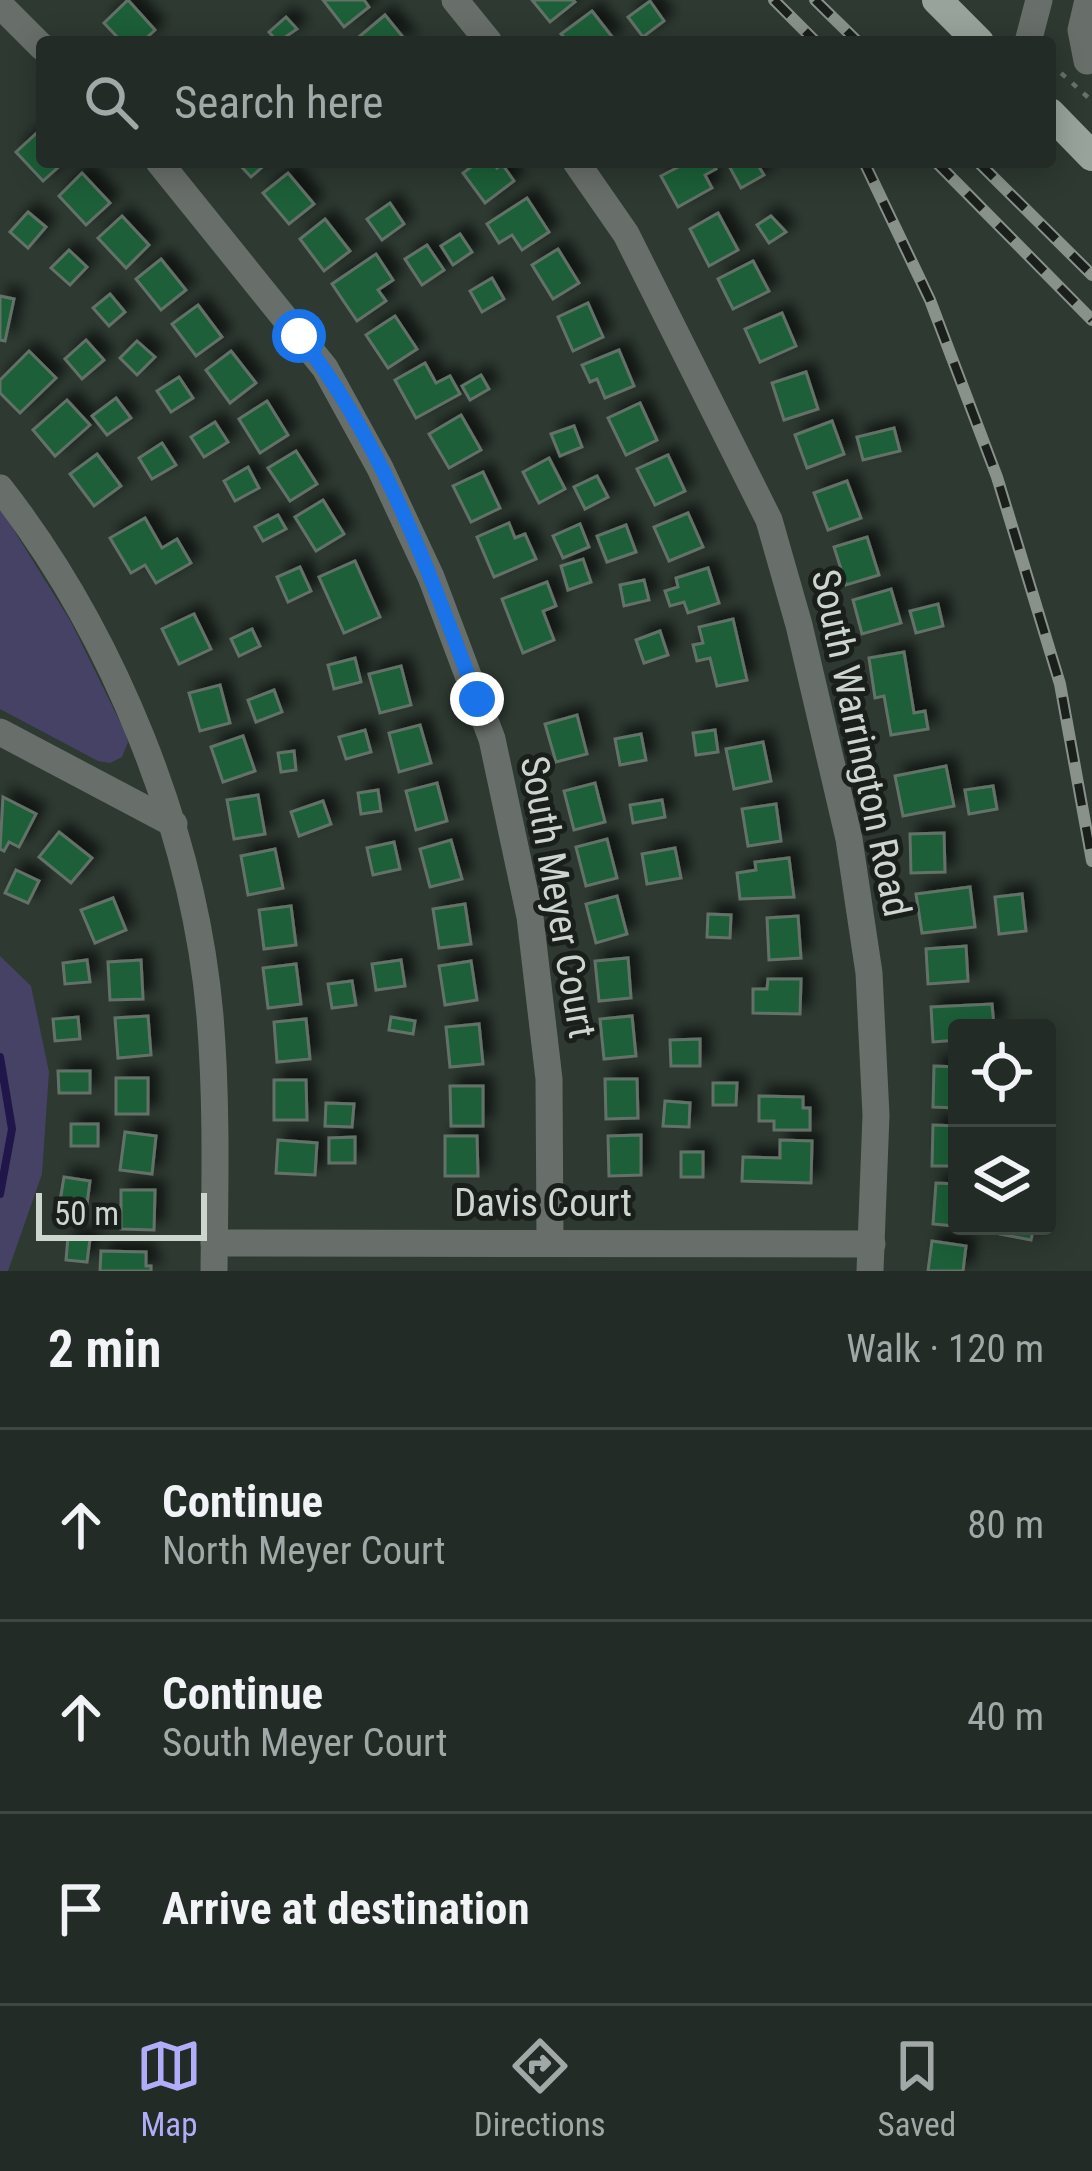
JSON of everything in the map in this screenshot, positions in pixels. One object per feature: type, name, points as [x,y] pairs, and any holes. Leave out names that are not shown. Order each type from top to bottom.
[{"type":"main road","points":[[937,0],[973,36]]},
{"type":"main road","points":[[1056,119],[1092,156]]},
{"type":"street","points":[[455,0],[484,36]]},
{"type":"street","points":[[1030,36],[1039,0]]},
{"type":"street","points":[[1087,61],[1081,30],[1088,0]]},
{"type":"street","points":[[0,5],[36,41]]},
{"type":"street","name":"South Meyer Court","points":[[164,168],[325,368],[380,468],[431,577],[492,740],[530,917],[549,1079],[550,1241]]},
{"type":"street","name":"South Warrington Road","points":[[580,168],[626,234],[769,520],[825,725],[860,902],[868,974],[876,1115],[871,1258]]},
{"type":"street","points":[[0,488],[80,616],[124,698],[173,824],[210,1013],[214,1257]]},
{"type":"street","points":[[0,732],[173,824]]},
{"type":"street","name":"Davis Court","points":[[214,1257],[550,1241],[871,1258]]},
{"type":"shaded area","points":[[0,508],[71,622],[125,732],[128,742],[122,757],[110,763],[0,709]]},
{"type":"shaded area","points":[[0,956],[31,986],[49,1072],[42,1174],[8,1271],[0,1271]]},
{"type":"building","points":[[128,0],[155,30],[148,36],[116,36],[104,23]]},
{"type":"building","points":[[323,0],[364,0],[369,7],[344,27]]},
{"type":"building","points":[[532,0],[573,0],[575,2],[550,22]]},
{"type":"building","points":[[650,1],[664,21],[642,36],[628,17]]},
{"type":"building","points":[[592,11],[611,36],[563,36]]},
{"type":"building","points":[[385,15],[402,36],[360,36]]},
{"type":"building","points":[[286,17],[297,29],[287,36],[269,32]]},
{"type":"building","points":[[36,134],[36,168],[57,168],[43,181],[16,152]]},
{"type":"building","points":[[470,168],[505,168],[514,181],[485,203],[463,173]]},
{"type":"building","points":[[676,168],[716,169],[705,175],[712,188],[678,207],[661,176]]},
{"type":"building","points":[[730,168],[760,168],[764,175],[741,188]]},
{"type":"building","points":[[82,173],[110,203],[86,225],[59,196]]},
{"type":"building","points":[[288,173],[314,204],[289,224],[263,193]]},
{"type":"building","points":[[527,198],[549,232],[522,250],[512,235],[499,243],[487,224]]},
{"type":"building","points":[[390,203],[404,224],[382,240],[367,219]]},
{"type":"building","points":[[28,212],[46,227],[28,248],[10,232]]},
{"type":"building","points":[[718,213],[738,250],[709,266],[690,229]]},
{"type":"building","points":[[122,216],[149,245],[126,268],[98,238]]},
{"type":"building","points":[[771,216],[786,232],[769,243],[757,225]]},
{"type":"building","points":[[325,219],[350,251],[324,271],[300,239]]},
{"type":"building","points":[[460,234],[472,252],[453,265],[441,246]]},
{"type":"building","points":[[427,245],[444,270],[422,285],[405,259]]},
{"type":"building","points":[[558,249],[579,283],[553,299],[532,265]]},
{"type":"building","points":[[69,250],[87,267],[70,285],[51,268]]},
{"type":"building","points":[[376,254],[393,280],[378,290],[386,301],[357,321],[332,284]]},
{"type":"building","points":[[161,259],[186,290],[161,310],[136,279]]},
{"type":"building","points":[[753,261],[769,291],[733,309],[718,279]]},
{"type":"building","points":[[492,278],[504,299],[482,312],[470,291]]},
{"type":"building","points":[[110,294],[125,312],[109,326],[93,308]]},
{"type":"building","points":[[0,296],[14,299],[5,341],[0,340]]},
{"type":"building","points":[[588,303],[603,337],[573,351],[558,317]]},
{"type":"building","points":[[198,305],[222,337],[196,356],[172,324]]},
{"type":"building","points":[[782,313],[796,346],[760,362],[745,329]]},
{"type":"building","points":[[395,316],[417,349],[388,368],[366,335]]},
{"type":"building","points":[[86,340],[104,360],[82,379],[65,359]]},
{"type":"building","points":[[137,341],[155,357],[137,375],[120,358]]},
{"type":"building","points":[[619,350],[634,386],[605,398],[597,379],[590,382],[582,365]]},
{"type":"building","points":[[29,351],[56,378],[20,413],[0,393],[0,380]]},
{"type":"building","points":[[231,351],[256,383],[230,403],[206,370]]},
{"type":"building","points":[[425,363],[436,383],[450,376],[460,394],[416,418],[395,380]]},
{"type":"building","points":[[806,372],[818,409],[784,420],[772,383]]},
{"type":"building","points":[[481,375],[489,389],[470,400],[462,386]]},
{"type":"building","points":[[179,377],[193,398],[171,412],[157,391]]},
{"type":"building","points":[[116,398],[131,418],[107,435],[92,416]]},
{"type":"building","points":[[67,400],[90,425],[55,456],[33,430]]},
{"type":"building","points":[[267,401],[288,435],[260,453],[239,419]]},
{"type":"building","points":[[640,403],[657,440],[626,455],[608,418]]},
{"type":"building","points":[[461,415],[481,450],[449,468],[429,434]]},
{"type":"building","points":[[832,421],[844,454],[807,468],[795,435]]},
{"type":"building","points":[[215,422],[228,442],[204,457],[191,437]]},
{"type":"building","points":[[574,426],[582,447],[560,456],[551,434]]},
{"type":"building","points":[[894,428],[900,451],[863,460],[857,437]]},
{"type":"building","points":[[162,443],[176,465],[152,479],[139,458]]},
{"type":"building","points":[[296,451],[317,484],[290,501],[268,468]]},
{"type":"building","points":[[97,454],[121,486],[94,506],[70,474]]},
{"type":"building","points":[[668,455],[685,491],[655,505],[637,469]]},
{"type":"building","points":[[549,458],[565,489],[539,503],[523,472]]},
{"type":"building","points":[[248,467],[259,488],[235,501],[224,481]]},
{"type":"building","points":[[483,472],[500,508],[471,522],[453,486]]},
{"type":"building","points":[[597,476],[608,497],[585,509],[574,487]]},
{"type":"building","points":[[847,481],[861,518],[828,530],[814,493]]},
{"type":"building","points":[[323,500],[344,534],[316,551],[295,517]]},
{"type":"building","points":[[688,513],[703,547],[669,561],[654,527]]},
{"type":"building","points":[[278,515],[286,529],[263,541],[255,527]]},
{"type":"building","points":[[145,518],[162,548],[177,539],[191,563],[156,583],[145,565],[131,573],[110,538]]},
{"type":"building","points":[[509,523],[515,538],[525,534],[536,559],[494,577],[477,537]]},
{"type":"building","points":[[580,524],[589,547],[563,558],[553,536]]},
{"type":"building","points":[[626,525],[636,552],[607,562],[597,536]]},
{"type":"building","points":[[867,537],[879,575],[846,585],[834,547]]},
{"type":"building","points":[[583,559],[591,582],[568,590],[561,566]]},
{"type":"building","points":[[355,561],[380,617],[344,633],[319,577]]},
{"type":"building","points":[[300,567],[311,591],[288,602],[277,577]]},
{"type":"building","points":[[708,568],[719,603],[688,613],[684,602],[670,606],[665,591],[678,587],[676,578]]},
{"type":"building","points":[[644,580],[649,600],[624,606],[620,585]]},
{"type":"building","points":[[547,582],[556,606],[543,611],[554,640],[523,653],[502,599]]},
{"type":"building","points":[[891,589],[901,623],[862,634],[853,600]]},
{"type":"building","points":[[938,604],[943,626],[916,633],[910,611]]},
{"type":"building","points":[[194,614],[211,649],[179,664],[162,629]]},
{"type":"building","points":[[733,619],[747,680],[717,686],[710,658],[697,661],[693,645],[703,643],[699,627]]},
{"type":"building","points":[[252,629],[260,646],[239,656],[231,639]]},
{"type":"building","points":[[660,631],[668,655],[644,663],[636,640]]},
{"type":"building","points":[[904,652],[914,713],[925,711],[928,729],[891,735],[884,696],[875,698],[869,658]]},
{"type":"building","points":[[355,658],[361,682],[334,689],[328,665]]},
{"type":"building","points":[[401,666],[411,705],[380,713],[369,674]]},
{"type":"building","points":[[220,685],[230,723],[200,731],[189,693]]},
{"type":"building","points":[[274,690],[282,712],[256,722],[248,700]]},
{"type":"building","points":[[577,715],[587,754],[556,762],[545,724]]},
{"type":"building","points":[[420,725],[431,763],[399,772],[389,733]]},
{"type":"building","points":[[365,730],[371,752],[346,759],[339,737]]},
{"type":"building","points":[[715,730],[718,752],[696,755],[693,733]]},
{"type":"building","points":[[641,734],[646,760],[620,765],[615,739]]},
{"type":"building","points":[[243,736],[255,771],[223,782],[211,747]]},
{"type":"building","points":[[763,742],[771,781],[734,789],[726,749]]},
{"type":"building","points":[[294,751],[296,770],[281,772],[278,753]]},
{"type":"building","points":[[946,766],[954,806],[903,816],[895,776]]},
{"type":"building","points":[[437,783],[447,821],[416,830],[406,791]]},
{"type":"building","points":[[595,783],[605,822],[574,830],[564,791]]},
{"type":"building","points":[[993,786],[997,809],[969,814],[965,790]]},
{"type":"building","points":[[378,790],[381,811],[361,814],[358,793]]},
{"type":"building","points":[[258,795],[265,834],[234,839],[227,800]]},
{"type":"building","points":[[3,797],[36,814],[19,847],[9,842],[4,851],[0,849]]},
{"type":"building","points":[[662,800],[665,817],[633,823],[630,805]]},
{"type":"building","points":[[323,801],[331,824],[299,836],[291,812]]},
{"type":"building","points":[[776,804],[781,841],[748,846],[742,809]]},
{"type":"building","points":[[59,832],[92,858],[71,883],[39,857]]},
{"type":"building","points":[[944,833],[945,872],[911,873],[910,834]]},
{"type":"building","points":[[607,839],[617,878],[586,886],[576,847]]},
{"type":"building","points":[[451,840],[462,879],[430,887],[420,849]]},
{"type":"building","points":[[394,842],[400,869],[373,875],[367,848]]},
{"type":"building","points":[[675,848],[681,878],[647,884],[642,854]]},
{"type":"building","points":[[275,849],[283,888],[248,895],[241,856]]},
{"type":"building","points":[[789,858],[794,897],[740,899],[737,873],[756,870],[755,862]]},
{"type":"building","points":[[16,870],[39,881],[28,903],[5,893]]},
{"type":"building","points":[[970,887],[975,927],[922,933],[916,894]]},
{"type":"building","points":[[1022,894],[1026,931],[999,934],[995,897]]},
{"type":"building","points":[[617,896],[627,934],[596,943],[586,904]]},
{"type":"building","points":[[113,898],[126,930],[95,943],[81,910]]},
{"type":"building","points":[[465,904],[471,944],[439,948],[433,909]]},
{"type":"building","points":[[291,906],[296,945],[264,949],[259,910]]},
{"type":"building","points":[[708,914],[731,915],[730,938],[707,937]]},
{"type":"building","points":[[798,916],[801,958],[769,960],[767,918]]},
{"type":"building","points":[[966,946],[968,981],[928,984],[926,949]]},
{"type":"building","points":[[628,958],[631,998],[599,1001],[595,961]]},
{"type":"building","points":[[87,960],[90,982],[65,984],[63,963]]},
{"type":"building","points":[[141,960],[143,999],[110,1000],[108,962]]},
{"type":"building","points":[[401,960],[405,986],[376,990],[372,964]]},
{"type":"building","points":[[471,961],[477,1000],[445,1005],[439,966]]},
{"type":"building","points":[[296,964],[301,1004],[268,1008],[263,968]]},
{"type":"building","points":[[768,979],[801,979],[800,1014],[753,1013],[753,989],[767,989]]},
{"type":"building","points":[[352,981],[356,1005],[332,1008],[328,984]]},
{"type":"building","points":[[992,1004],[993,1019],[948,1019],[948,1041],[933,1042],[931,1007]]},
{"type":"building","points":[[148,1016],[151,1055],[118,1058],[115,1018]]},
{"type":"building","points":[[632,1016],[636,1056],[604,1059],[600,1019]]},
{"type":"building","points":[[78,1017],[80,1039],[55,1041],[53,1019]]},
{"type":"building","points":[[391,1017],[415,1021],[413,1034],[389,1030]]},
{"type":"building","points":[[306,1019],[310,1059],[277,1062],[274,1022]]},
{"type":"building","points":[[479,1024],[483,1064],[450,1067],[446,1027]]},
{"type":"building","points":[[700,1039],[700,1066],[671,1066],[670,1040]]},
{"type":"building","points":[[934,1066],[948,1067],[948,1108],[933,1107]]},
{"type":"building","points":[[58,1071],[90,1071],[90,1093],[59,1093]]},
{"type":"building","points":[[116,1078],[148,1078],[148,1114],[116,1114]]},
{"type":"building","points":[[605,1079],[637,1079],[638,1118],[606,1119]]},
{"type":"building","points":[[274,1080],[306,1080],[307,1120],[274,1120]]},
{"type":"building","points":[[713,1083],[737,1083],[736,1105],[713,1105]]},
{"type":"building","points":[[450,1086],[483,1086],[483,1126],[451,1126]]},
{"type":"building","points":[[759,1096],[803,1097],[803,1108],[810,1108],[810,1130],[774,1130],[774,1121],[759,1121]]},
{"type":"building","points":[[665,1101],[690,1103],[689,1127],[663,1126]]},
{"type":"building","points":[[326,1103],[354,1104],[352,1127],[325,1126]]},
{"type":"building","points":[[71,1124],[98,1124],[98,1146],[71,1146]]},
{"type":"building","points":[[933,1125],[948,1126],[948,1166],[932,1166]]},
{"type":"building","points":[[125,1132],[156,1136],[152,1174],[120,1170]]},
{"type":"building","points":[[641,1135],[641,1175],[609,1176],[608,1136]]},
{"type":"building","points":[[445,1136],[477,1136],[478,1176],[445,1176]]},
{"type":"building","points":[[355,1137],[355,1163],[329,1163],[329,1138]]},
{"type":"building","points":[[278,1140],[317,1143],[315,1175],[276,1173]]},
{"type":"building","points":[[780,1140],[812,1141],[811,1183],[742,1181],[743,1157],[780,1158]]},
{"type":"building","points":[[681,1152],[703,1152],[703,1177],[681,1177]]},
{"type":"building","points":[[64,1177],[90,1181],[87,1204],[60,1201]]},
{"type":"building","points":[[936,1183],[948,1184],[948,1225],[933,1224]]},
{"type":"building","points":[[121,1190],[155,1190],[154,1230],[121,1229]]},
{"type":"building","points":[[68,1237],[90,1239],[87,1262],[66,1260]]},
{"type":"building","points":[[932,1241],[966,1246],[963,1271],[928,1271]]},
{"type":"building","points":[[101,1251],[146,1252],[151,1271],[100,1271]]},
{"type":"waterway","points":[[0,1057],[12,1129],[0,1194]]},
{"type":"railway","points":[[774,0],[810,36]]},
{"type":"railway","points":[[815,0],[852,36]]},
{"type":"railway","points":[[867,168],[930,300],[997,477],[1060,684],[1092,861]]},
{"type":"railway","points":[[942,168],[1092,320]]},
{"type":"railway","points":[[984,168],[1092,275]]},
{"type":"route","points":[[299,336],[325,368],[380,468],[431,577],[477,699]]}]
